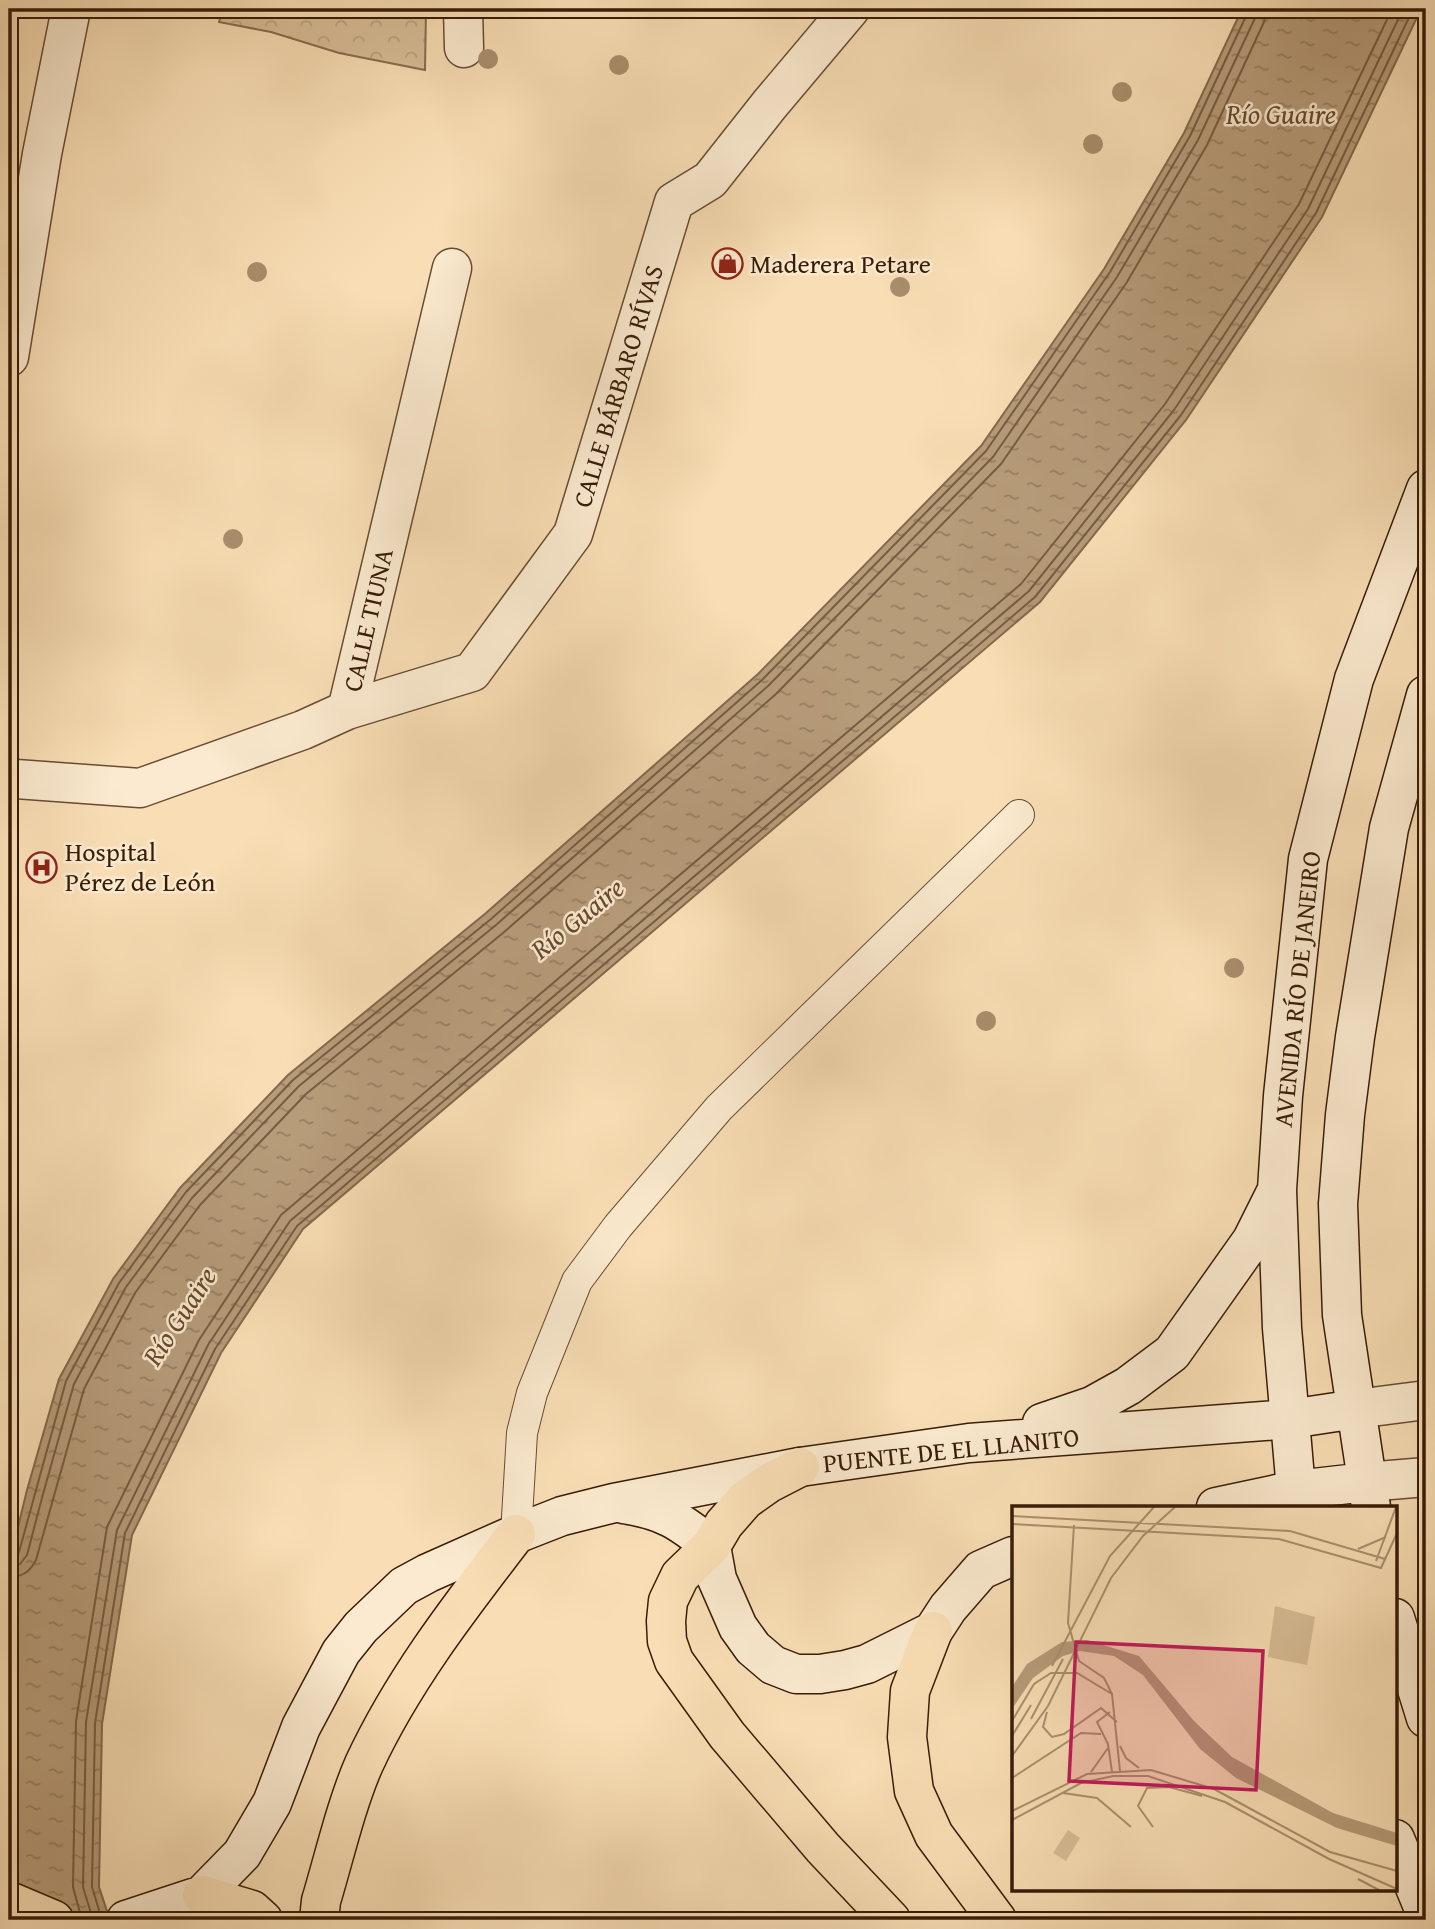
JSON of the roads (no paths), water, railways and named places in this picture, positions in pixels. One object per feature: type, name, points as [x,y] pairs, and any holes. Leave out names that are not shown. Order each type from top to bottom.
[{"type":"highway","points":[[800,1467],[769,1483],[745,1500],[724,1524],[711,1545],[680,1576],[668,1601],[667,1641],[674,1661],[727,1735],[823,1848],[891,1920]]},
{"type":"highway","points":[[319,1920],[321,1901],[364,1766],[388,1718],[428,1651],[516,1534]]},
{"type":"highway","points":[[933,1631],[910,1691],[907,1737],[914,1791],[934,1835],[997,1920]]},
{"type":"highway","points":[[202,1895],[252,1910],[263,1920]]},
{"type":"highway","points":[[9,1901],[54,1920]]},
{"type":"street","points":[[9,357],[42,154],[71,9]]},
{"type":"street","points":[[463,9],[464,48]]},
{"type":"street","name":"CALLE BÁRBARO RÍVAS","points":[[347,710],[472,672],[573,534],[674,202],[710,180],[850,9]]},
{"type":"street","name":"CALLE TIUNA","points":[[9,777],[140,788],[303,730],[347,710],[452,268]]},
{"type":"street","name":"AVENIDA RÍO DE JANEIRO","points":[[1298,1499],[1282,1328],[1277,1190],[1283,1096],[1308,859],[1354,679],[1426,489]]},
{"type":"street","points":[[1368,1495],[1342,1315],[1338,1204],[1355,1037],[1389,828],[1426,695]]},
{"type":"street","points":[[969,1443],[1092,1406],[1128,1386],[1172,1353],[1252,1240],[1277,1190]]},
{"type":"street","name":"PUENTE DE EL LLANITO","points":[[127,1920],[202,1895],[242,1854],[272,1803],[301,1727],[341,1652],[361,1626],[404,1586],[516,1534],[562,1516],[614,1503],[800,1467],[969,1443],[1290,1419],[1426,1400]]},
{"type":"street","points":[[1226,1506],[1368,1495],[1426,1477]]},
{"type":"street","name":"PUENTE DE EL LLANITO","points":[[614,1503],[644,1507],[669,1516],[711,1545]]},
{"type":"street","points":[[711,1545],[717,1579],[738,1627],[753,1648],[773,1665],[796,1674],[832,1672],[867,1664],[933,1631],[948,1608],[981,1570],[1012,1556]]},
{"type":"street","points":[[1396,1621],[1426,1718]]},
{"type":"street","points":[[1396,1841],[1426,1914]]},
{"type":"lane","points":[[516,1534],[522,1433],[532,1393],[577,1281],[618,1226],[719,1108],[1019,815]]},
{"type":"water","name":"Río Guaire","points":[[1242,9],[1421,9],[1322,217],[1186,420],[1040,602],[303,1229],[221,1353],[132,1535],[102,1724],[99,1887],[110,1920],[9,1920],[9,1564],[59,1379],[113,1279],[180,1188],[288,1075],[486,913],[758,674],[981,446],[1104,269],[1184,133]]},
{"type":"place","name":"Maderera Petare","points":[[727,264]]},
{"type":"place","name":"Hospital Pérez de León","points":[[42,867]]}]
